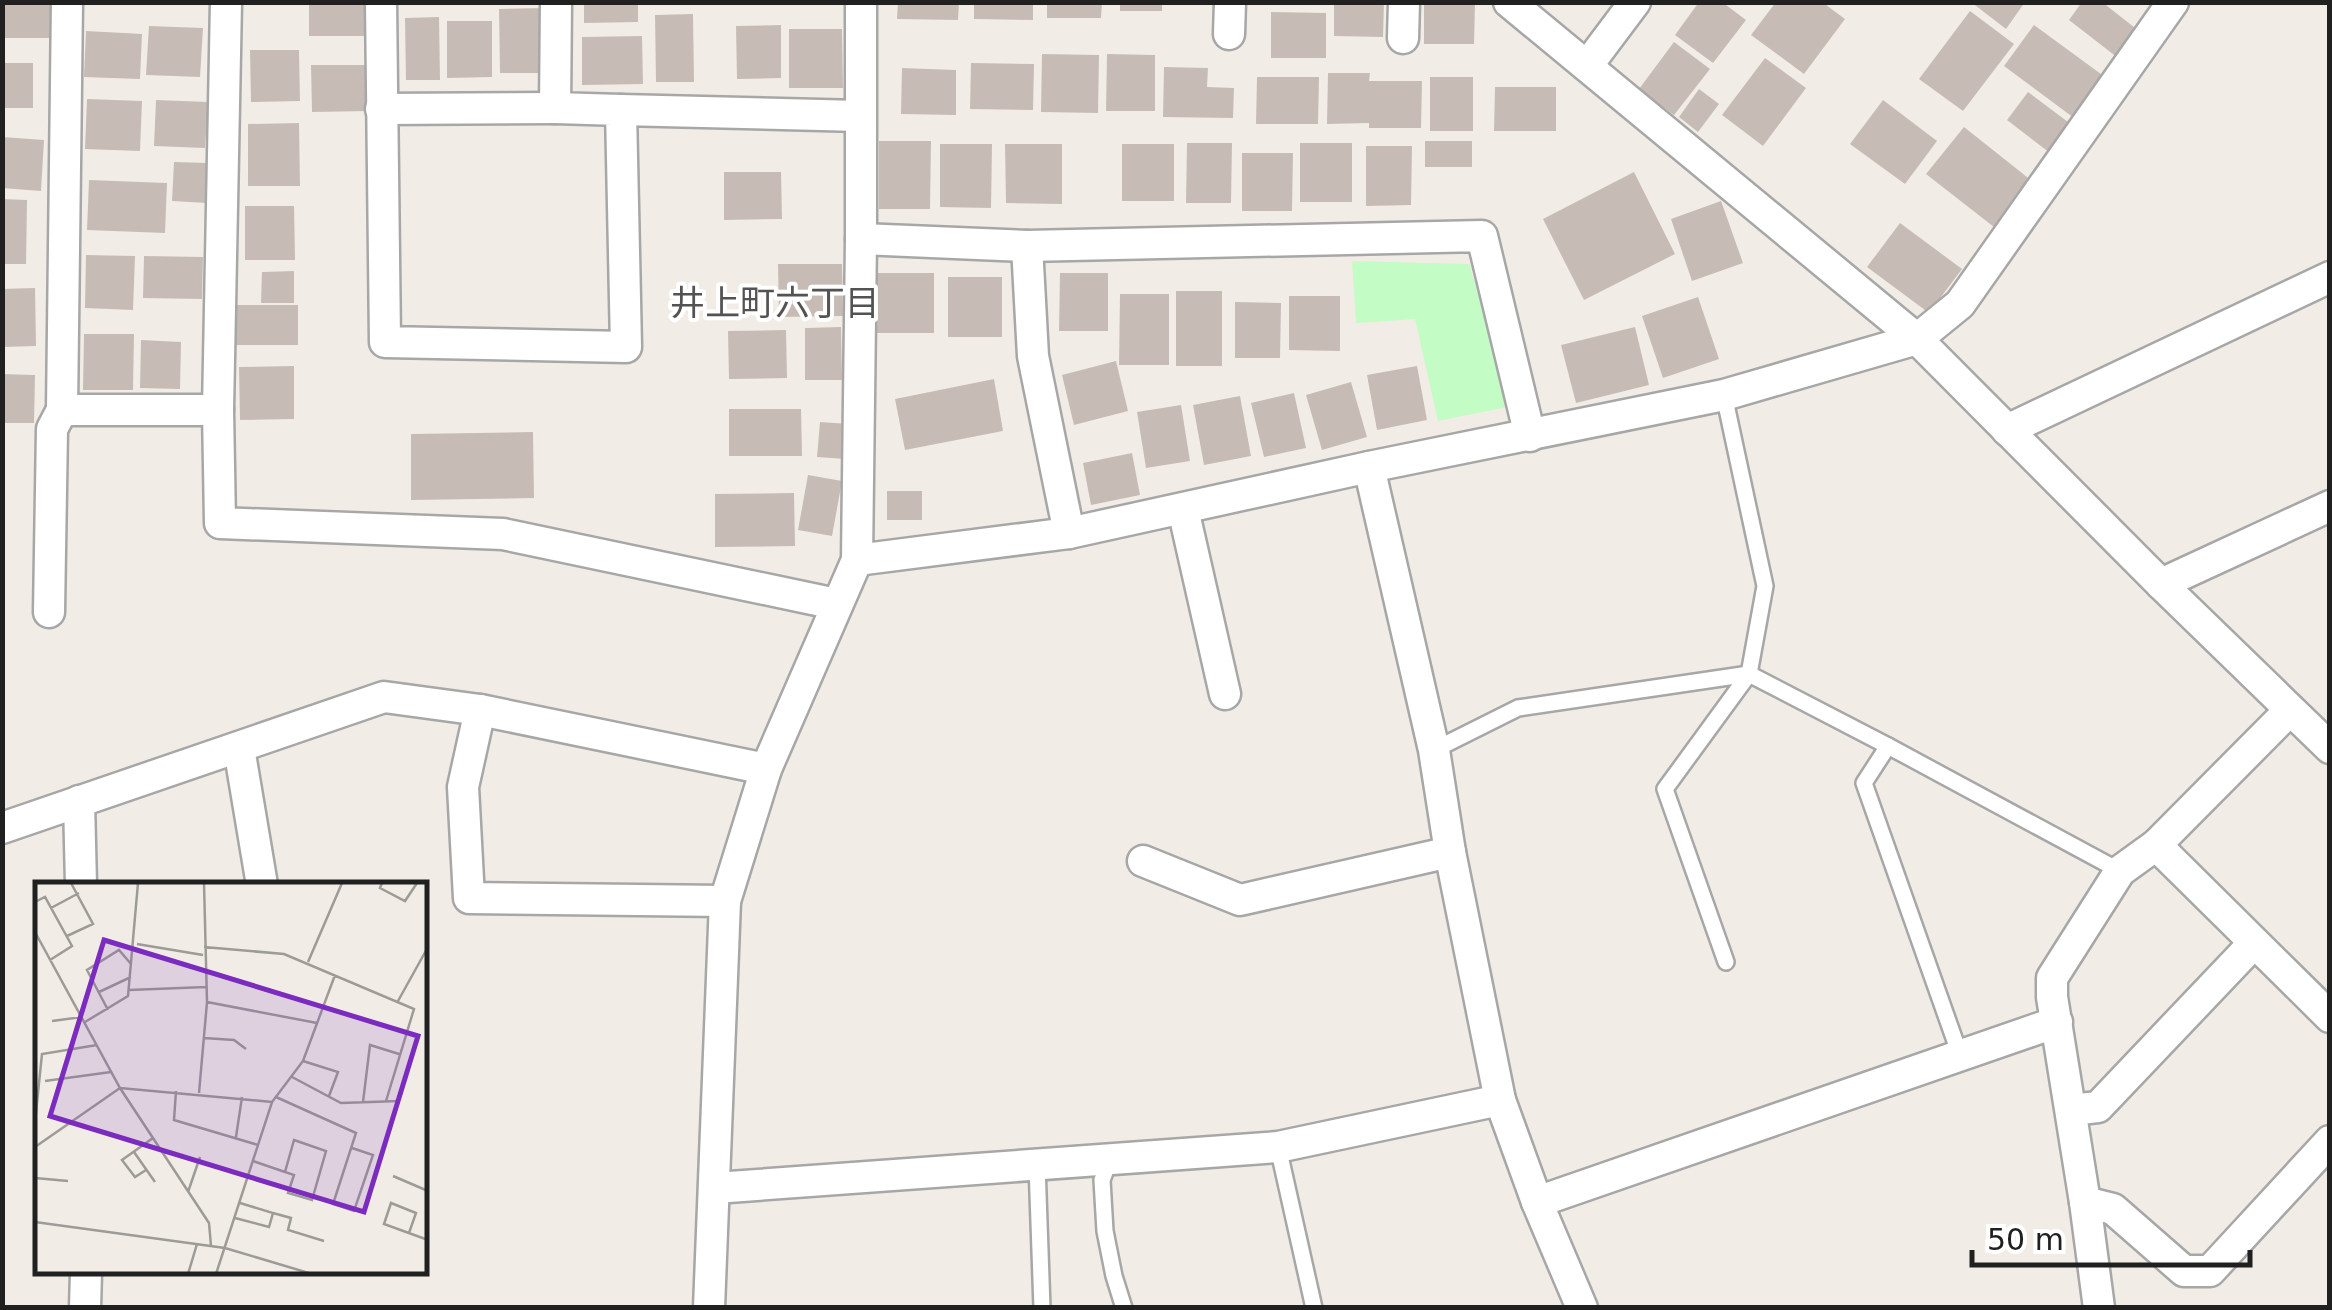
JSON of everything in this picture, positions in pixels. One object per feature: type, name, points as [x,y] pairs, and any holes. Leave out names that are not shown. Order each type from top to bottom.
[{"type":"street","points":[[49,612],[52,430],[62,410],[68,2]]},
{"type":"street","points":[[226,2],[218,410],[220,523],[503,534],[836,604]]},
{"type":"street","points":[[381,2],[386,342],[626,346],[621,110]]},
{"type":"street","points":[[555,108],[556,2]]},
{"type":"street","points":[[709,1308],[725,901],[766,769],[857,560],[861,2]]},
{"type":"street","points":[[1229,34],[1230,2]]},
{"type":"street","points":[[1404,2],[1404,38]]},
{"type":"street","points":[[1509,2],[1918,339],[2161,584],[2326,740]]},
{"type":"street","points":[[1587,66],[1636,2]]},
{"type":"street","points":[[857,560],[1069,533],[1724,395],[1918,339],[1960,304],[2166,5]]},
{"type":"street","points":[[381,109],[555,108],[860,116]]},
{"type":"street","points":[[862,239],[1028,246],[1482,236],[1530,436]]},
{"type":"street","points":[[1028,246],[1033,356],[1069,533]]},
{"type":"street","points":[[2007,430],[2330,278]]},
{"type":"street","points":[[62,410],[218,410]]},
{"type":"street","points":[[1369,467],[1434,750],[1450,852],[1500,1100],[1582,1308]]},
{"type":"street","points":[[2161,584],[2330,506]]},
{"type":"street","points":[[1183,509],[1225,694]]},
{"type":"street","points":[[2,828],[384,697],[480,710],[766,769]]},
{"type":"street","points":[[480,710],[463,787],[469,898],[725,901]]},
{"type":"street","points":[[2099,1308],[2052,978],[2120,871],[2156,845],[2290,710]]},
{"type":"street","points":[[239,748],[261,882]]},
{"type":"street","points":[[79,800],[81,882]]},
{"type":"street","points":[[2156,845],[2330,1017]]},
{"type":"street","points":[[1143,861],[1240,900],[1450,852]]},
{"type":"street","points":[[2070,1110],[2098,1107],[2253,944]]},
{"type":"street","points":[[1537,1202],[2057,1022]]},
{"type":"street","points":[[714,1188],[1278,1148],[1500,1100]]},
{"type":"street","points":[[2085,1202],[2113,1209],[2184,1271],[2210,1271],[2330,1140]]},
{"type":"street","points":[[85,1308],[86,1275]]},
{"type":"lane","points":[[1724,395],[1765,586],[1749,674],[1665,789],[1726,962]]},
{"type":"lane","points":[[1434,750],[1518,708],[1749,674],[2120,871]]},
{"type":"lane","points":[[1888,746],[1864,784],[1960,1055]]},
{"type":"lane","points":[[1278,1148],[1314,1308]]},
{"type":"lane","points":[[1110,1159],[1102,1180],[1105,1231],[1124,1308]]},
{"type":"lane","points":[[1037,1165],[1042,1308]]},
{"type":"green space","points":[[1352,261],[1469,264],[1512,406],[1438,421],[1415,319],[1356,323]]},
{"type":"building","points":[[2,2],[52,2],[52,38],[2,38]]},
{"type":"building","points":[[309,2],[368,2],[368,36],[309,36]]},
{"type":"building","points":[[584,2],[638,2],[638,22],[584,23]]},
{"type":"building","points":[[898,2],[959,2],[958,20],[897,19]]},
{"type":"building","points":[[974,2],[1033,2],[1033,20],[974,19]]},
{"type":"building","points":[[1047,2],[1102,2],[1101,18],[1047,18]]},
{"type":"building","points":[[1120,2],[1162,2],[1162,11],[1120,11]]},
{"type":"building","points":[[1334,2],[1384,2],[1383,37],[1334,36]]},
{"type":"building","points":[[1424,2],[1475,2],[1474,44],[1424,44]]},
{"type":"building","points":[[1699,2],[1722,2],[1746,20],[1713,63],[1675,35]]},
{"type":"building","points":[[1776,2],[1822,2],[1845,19],[1804,74],[1751,35]]},
{"type":"building","points":[[1971,2],[2025,2],[2006,29]]},
{"type":"building","points":[[2082,2],[2102,2],[2139,31],[2118,58],[2069,20]]},
{"type":"building","points":[[545,8],[546,73],[500,73],[499,9]]},
{"type":"building","points":[[1970,11],[2014,44],[1963,111],[1919,79]]},
{"type":"building","points":[[1271,12],[1326,13],[1326,58],[1271,58]]},
{"type":"building","points":[[693,14],[694,82],[656,82],[655,15]]},
{"type":"building","points":[[439,17],[440,80],[406,80],[405,18]]},
{"type":"building","points":[[447,21],[492,21],[492,77],[447,78]]},
{"type":"building","points":[[781,25],[781,78],[737,79],[736,26]]},
{"type":"building","points":[[2034,25],[2105,77],[2074,118],[2004,66]]},
{"type":"building","points":[[149,26],[203,28],[200,77],[146,75]]},
{"type":"building","points":[[789,29],[842,29],[843,88],[789,88]]},
{"type":"building","points":[[86,31],[142,34],[140,79],[84,77]]},
{"type":"building","points":[[642,36],[643,84],[582,85],[582,37]]},
{"type":"building","points":[[1674,42],[1710,69],[1674,115],[1639,89]]},
{"type":"building","points":[[250,50],[299,50],[300,101],[251,102]]},
{"type":"building","points":[[1042,54],[1099,55],[1098,113],[1041,112]]},
{"type":"building","points":[[1107,54],[1155,55],[1155,111],[1106,111]]},
{"type":"building","points":[[1765,58],[1806,88],[1763,146],[1722,115]]},
{"type":"building","points":[[2,63],[33,63],[33,108],[2,108]]},
{"type":"building","points":[[971,63],[1034,64],[1033,110],[970,109]]},
{"type":"building","points":[[311,65],[369,65],[370,111],[312,112]]},
{"type":"building","points":[[1164,67],[1208,68],[1207,87],[1234,88],[1233,118],[1163,117]]},
{"type":"building","points":[[902,68],[956,70],[956,115],[901,114]]},
{"type":"building","points":[[1328,73],[1370,73],[1369,81],[1422,81],[1421,128],[1327,124]]},
{"type":"building","points":[[1257,77],[1319,77],[1318,124],[1256,124]]},
{"type":"building","points":[[1430,77],[1473,77],[1473,131],[1430,131]]},
{"type":"building","points":[[1495,87],[1556,87],[1556,131],[1494,131]]},
{"type":"building","points":[[1699,89],[1719,104],[1698,132],[1679,117]]},
{"type":"building","points":[[2028,92],[2076,128],[2054,156],[2007,120]]},
{"type":"building","points":[[87,99],[142,101],[140,151],[85,149]]},
{"type":"building","points":[[156,100],[208,102],[205,148],[154,146]]},
{"type":"building","points":[[1883,100],[1937,141],[1905,184],[1850,144]]},
{"type":"building","points":[[299,123],[300,186],[248,186],[248,124]]},
{"type":"building","points":[[1964,127],[2032,181],[1994,227],[1926,174]]},
{"type":"building","points":[[2,137],[44,140],[41,191],[2,188]]},
{"type":"building","points":[[879,141],[931,141],[930,209],[879,209]]},
{"type":"building","points":[[1425,141],[1472,141],[1472,167],[1425,167]]},
{"type":"building","points":[[1187,143],[1232,143],[1231,203],[1186,203]]},
{"type":"building","points":[[1300,143],[1352,143],[1352,202],[1300,202]]},
{"type":"building","points":[[940,144],[992,144],[991,208],[940,207]]},
{"type":"building","points":[[1005,144],[1062,144],[1062,204],[1006,203]]},
{"type":"building","points":[[1122,144],[1174,144],[1174,201],[1122,201]]},
{"type":"building","points":[[1366,146],[1412,146],[1411,205],[1366,206]]},
{"type":"building","points":[[1242,153],[1293,153],[1292,211],[1242,211]]},
{"type":"building","points":[[174,162],[209,163],[207,203],[172,201]]},
{"type":"building","points":[[724,172],[781,172],[782,219],[724,220]]},
{"type":"building","points":[[1634,172],[1675,254],[1584,300],[1543,219]]},
{"type":"building","points":[[89,180],[167,183],[165,233],[87,230]]},
{"type":"building","points":[[2,199],[27,200],[26,264],[2,264]]},
{"type":"building","points":[[1721,201],[1743,263],[1692,281],[1671,219]]},
{"type":"building","points":[[245,206],[294,206],[295,260],[245,260]]},
{"type":"building","points":[[1900,223],[1962,269],[1929,313],[1867,267]]},
{"type":"building","points":[[86,255],[135,256],[133,310],[85,308]]},
{"type":"building","points":[[144,256],[203,257],[202,299],[143,298]]},
{"type":"building","points":[[778,264],[842,264],[843,316],[779,317]]},
{"type":"building","points":[[294,271],[294,303],[261,303],[262,272]]},
{"type":"building","points":[[878,273],[934,273],[934,333],[877,333]]},
{"type":"building","points":[[1060,273],[1108,273],[1108,331],[1059,331]]},
{"type":"building","points":[[948,277],[1002,277],[1002,337],[948,337]]},
{"type":"building","points":[[35,288],[36,346],[2,347],[2,289]]},
{"type":"building","points":[[1176,291],[1222,291],[1222,366],[1176,366]]},
{"type":"building","points":[[1120,294],[1169,294],[1169,365],[1119,365]]},
{"type":"building","points":[[1289,296],[1340,296],[1340,351],[1289,350]]},
{"type":"building","points":[[1698,297],[1719,359],[1663,378],[1642,316]]},
{"type":"building","points":[[1235,302],[1281,303],[1280,358],[1235,358]]},
{"type":"building","points":[[235,305],[298,305],[298,345],[235,345]]},
{"type":"building","points":[[841,327],[842,380],[805,380],[805,328]]},
{"type":"building","points":[[1635,327],[1649,385],[1576,403],[1561,345]]},
{"type":"building","points":[[786,330],[787,378],[729,379],[728,331]]},
{"type":"building","points":[[84,334],[134,334],[133,390],[83,390]]},
{"type":"building","points":[[141,340],[181,342],[180,389],[140,388]]},
{"type":"building","points":[[1116,361],[1128,411],[1074,425],[1062,375]]},
{"type":"building","points":[[294,366],[294,419],[240,420],[239,367]]},
{"type":"building","points":[[1417,366],[1427,420],[1377,430],[1367,375]]},
{"type":"building","points":[[2,374],[35,375],[34,423],[2,423]]},
{"type":"building","points":[[994,379],[1003,431],[905,450],[895,399]]},
{"type":"building","points":[[1351,382],[1367,437],[1322,450],[1306,395]]},
{"type":"building","points":[[1294,393],[1306,448],[1264,457],[1251,403]]},
{"type":"building","points":[[1240,396],[1251,456],[1204,465],[1193,405]]},
{"type":"building","points":[[1181,405],[1190,461],[1146,468],[1137,412]]},
{"type":"building","points":[[729,409],[801,409],[802,456],[729,456]]},
{"type":"building","points":[[820,422],[849,424],[846,459],[817,457]]},
{"type":"building","points":[[533,432],[534,498],[411,500],[411,434]]},
{"type":"building","points":[[1132,453],[1140,495],[1091,505],[1083,463]]},
{"type":"building","points":[[808,475],[842,481],[832,536],[798,530]]},
{"type":"building","points":[[887,491],[922,491],[922,520],[887,520]]},
{"type":"building","points":[[794,493],[795,546],[715,547],[715,494]]},
{"type":"district","name":"井上町六丁目","points":[[775,303]]}]
